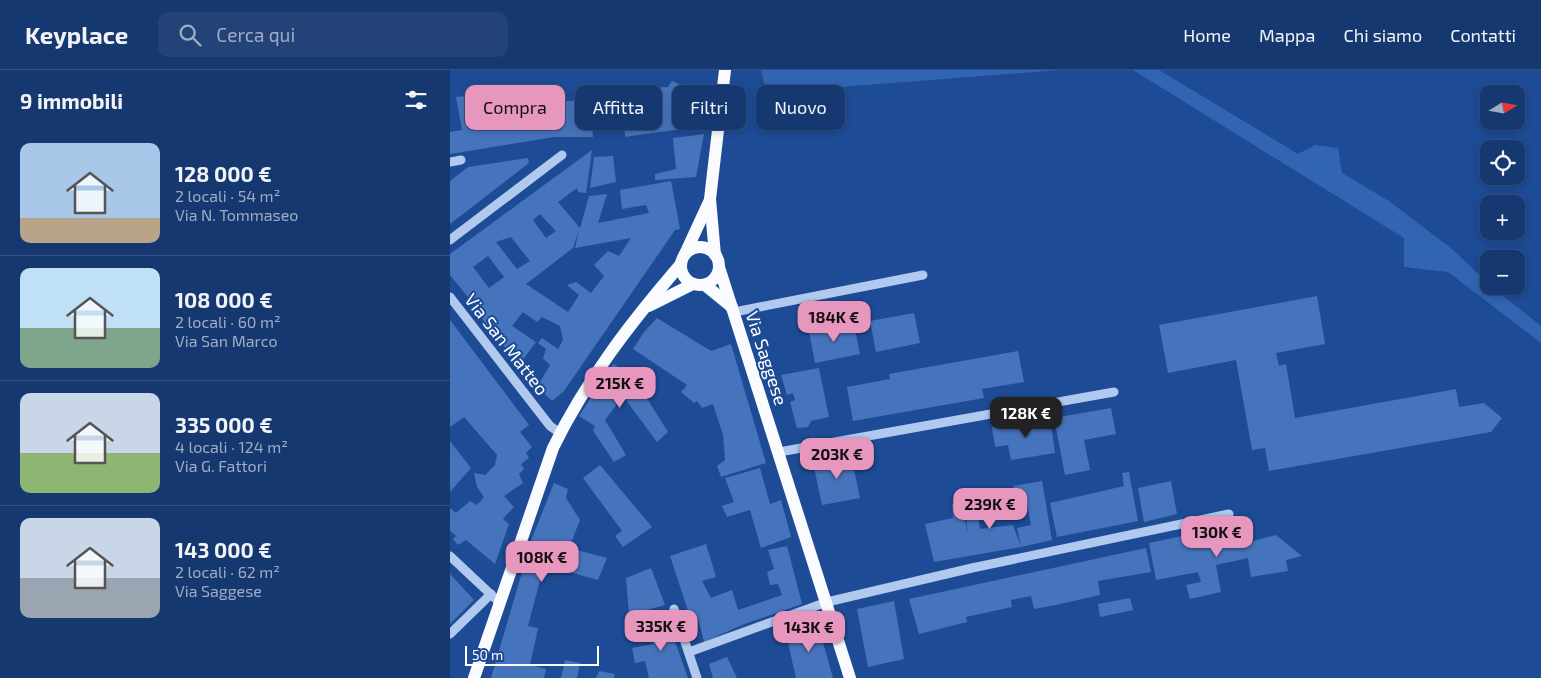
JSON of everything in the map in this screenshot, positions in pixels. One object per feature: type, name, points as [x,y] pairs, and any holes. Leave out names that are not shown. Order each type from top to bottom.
[{"type":"main road","points":[[725,70],[710,199],[682,261],[684,276],[699,284],[733,310]]},
{"type":"main road","name":"Via Saggese","points":[[710,199],[717,261],[850,678]]},
{"type":"main road","points":[[474,678],[496,598],[552,448],[560,433],[597,370],[642,309],[692,249],[698,247],[705,248],[717,261],[718,273],[710,282],[699,284],[642,309]]},
{"type":"street","points":[[450,240],[562,155]]},
{"type":"street","points":[[450,162],[461,160]]},
{"type":"street","points":[[733,310],[922,275]]},
{"type":"street","name":"Via San Matteo","points":[[450,297],[550,426],[560,433]]},
{"type":"street","points":[[779,452],[1114,392]]},
{"type":"street","points":[[689,652],[827,602],[972,568],[1229,514]]},
{"type":"street","points":[[450,556],[496,598],[450,634]]},
{"type":"street","points":[[674,610],[697,678]]},
{"type":"shaded area","points":[[761,70],[1060,70],[845,87],[845,85],[765,85]]},
{"type":"shaded area","points":[[1133,70],[1159,70],[1298,154],[1315,145],[1338,148],[1342,173],[1389,201],[1452,249],[1480,275],[1480,295],[1502,295],[1541,326],[1541,343],[1448,272],[1404,267],[1404,238]]},
{"type":"building","points":[[672,81],[682,85],[672,85],[672,130],[674,130],[625,137],[625,130],[662,130],[662,87],[668,87]]},
{"type":"building","points":[[465,96],[465,130],[565,130],[565,101],[575,101],[575,130],[593,130],[593,137],[555,137],[450,154],[450,132],[462,130],[456,97]]},
{"type":"building","points":[[704,134],[696,177],[655,180],[655,174],[676,169],[673,138]]},
{"type":"building","points":[[592,150],[586,193],[578,192],[577,188],[558,202],[580,228],[589,196],[607,194],[598,223],[649,213],[646,205],[622,209],[620,190],[671,181],[680,229],[675,230],[564,391],[552,401],[537,387],[550,365],[543,358],[546,349],[538,343],[542,338],[558,349],[563,340],[560,326],[542,317],[537,322],[523,312],[512,326],[536,342],[519,365],[450,275],[450,254]],"holes":[[[540,214],[556,231],[546,238],[533,220]],[[579,230],[575,248],[631,238],[619,256],[608,251],[594,265],[604,276],[591,293],[576,282],[567,285],[579,295],[568,312],[526,284],[573,248]],[[511,237],[530,261],[517,269],[496,242]],[[488,256],[504,277],[489,288],[473,267]]]},
{"type":"building","points":[[613,156],[616,182],[590,188],[594,157]]},
{"type":"building","points":[[528,158],[529,163],[450,224],[450,181],[468,167]]},
{"type":"building","points":[[1317,296],[1325,344],[1276,353],[1279,366],[1286,364],[1295,418],[1456,389],[1459,407],[1484,403],[1502,418],[1491,432],[1269,471],[1265,448],[1252,450],[1236,360],[1168,373],[1159,325]]},
{"type":"building","points":[[914,313],[920,343],[876,352],[870,321]]},
{"type":"building","points":[[657,318],[711,351],[731,344],[766,463],[721,477],[717,466],[725,460],[723,435],[713,404],[702,408],[697,401],[694,403],[681,392],[687,385],[633,349],[644,332]]},
{"type":"building","points":[[450,320],[529,425],[520,432],[532,447],[526,453],[529,458],[521,464],[524,469],[519,474],[523,483],[504,496],[514,507],[503,519],[509,524],[495,564],[466,540],[458,545],[453,539],[456,536],[450,531],[450,508],[456,513],[470,501],[477,505],[484,497],[477,487],[474,473],[485,475],[495,465],[497,455],[464,417],[450,427]]},
{"type":"building","points":[[854,324],[860,354],[815,363],[809,332]]},
{"type":"building","points":[[1018,351],[1024,382],[982,389],[984,398],[853,421],[847,387],[890,379],[889,374]]},
{"type":"building","points":[[613,364],[631,373],[668,432],[657,442],[623,396],[605,420],[626,455],[614,462],[593,431],[595,426],[579,416]]},
{"type":"building","points":[[819,368],[829,417],[811,421],[808,427],[797,428],[790,402],[795,400],[793,393],[787,395],[781,375]]},
{"type":"building","points":[[1111,408],[1116,434],[1084,440],[1090,470],[1065,475],[1054,418]]},
{"type":"building","points":[[1050,418],[1055,453],[1011,460],[1008,445],[995,447],[992,427]]},
{"type":"building","points":[[450,441],[471,468],[450,492]]},
{"type":"building","points":[[851,455],[860,498],[822,505],[813,463]]},
{"type":"building","points":[[600,465],[652,527],[623,547],[615,536],[622,531],[583,478]]},
{"type":"building","points":[[760,468],[770,504],[781,500],[791,537],[761,548],[750,510],[727,517],[722,506],[734,502],[725,478]]},
{"type":"building","points":[[1129,472],[1138,521],[1057,537],[1050,503],[1124,486],[1122,473]]},
{"type":"building","points":[[1042,481],[1052,540],[1021,547],[1017,528],[1031,525],[1025,494],[1016,496],[1013,486]]},
{"type":"building","points":[[1171,481],[1177,514],[1144,522],[1138,488]]},
{"type":"building","points":[[554,483],[568,489],[566,498],[580,520],[569,548],[607,558],[598,580],[544,565],[528,626],[538,628],[530,665],[546,669],[544,678],[491,678],[532,538]]},
{"type":"building","points":[[961,503],[968,534],[966,519],[978,518],[980,529],[1013,525],[1021,547],[934,562],[925,524],[953,518],[952,504]]},
{"type":"building","points":[[1210,530],[1211,536],[1244,534],[1246,543],[1276,535],[1302,556],[1286,560],[1288,571],[1251,577],[1248,558],[1216,565],[1221,592],[1190,599],[1186,585],[1201,582],[1198,572],[1156,580],[1149,543]]},
{"type":"building","points":[[706,544],[716,577],[702,581],[711,598],[732,590],[738,610],[782,595],[778,584],[770,585],[767,572],[774,569],[768,550],[787,546],[802,604],[742,625],[704,642],[698,618],[691,620],[670,556]]},
{"type":"building","points":[[1146,548],[1151,572],[1098,581],[1100,595],[1034,609],[1031,596],[1011,600],[1012,607],[966,617],[967,622],[919,634],[909,599]]},
{"type":"building","points":[[651,568],[665,605],[629,615],[626,578]]},
{"type":"building","points":[[450,574],[474,600],[450,624]]},
{"type":"building","points":[[1130,598],[1133,610],[1100,617],[1098,604]]},
{"type":"building","points":[[894,601],[904,659],[868,667],[857,609]]},
{"type":"building","points":[[665,613],[688,678],[649,678],[645,661],[635,663],[632,648],[653,644],[648,617]]},
{"type":"building","points":[[817,621],[833,678],[796,678],[786,634]]},
{"type":"building","points":[[727,657],[737,678],[713,678],[709,664]]},
{"type":"building","points":[[565,660],[580,663],[577,678],[561,678]]},
{"type":"building","points":[[599,671],[615,674],[614,678],[596,678]]}]
